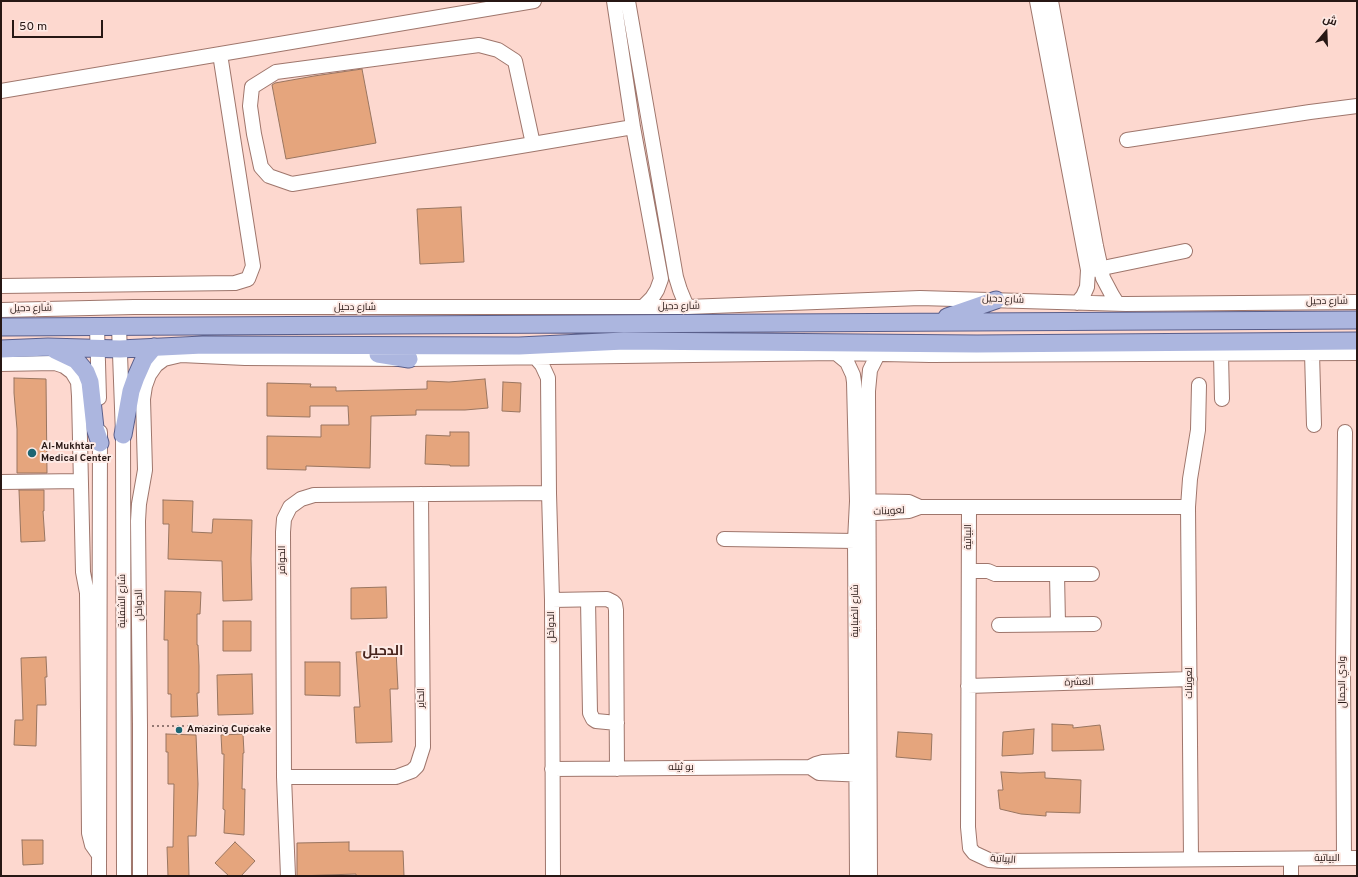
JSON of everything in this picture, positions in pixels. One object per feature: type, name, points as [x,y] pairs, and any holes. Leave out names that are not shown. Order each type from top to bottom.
[{"type":"main road","points":[[934,322],[996,300]]},
{"type":"main road","name":"شارع دحيل","points":[[1,327],[1357,320]]},
{"type":"main road","points":[[586,356],[624,341]]},
{"type":"main road","points":[[1,349],[120,349],[203,345],[519,346],[624,341],[956,344],[1357,341]]},
{"type":"main road","points":[[930,355],[956,344]]},
{"type":"main road","points":[[203,345],[244,358]]},
{"type":"main road","points":[[319,345],[409,359]]},
{"type":"main road","points":[[519,346],[535,357]]},
{"type":"main road","points":[[123,435],[131,391],[144,359],[154,347]]},
{"type":"main road","points":[[48,348],[68,355],[76,360],[86,372],[90,382],[95,428],[100,443]]},
{"type":"street","points":[[1,91],[534,1]]},
{"type":"street","points":[[614,1],[633,127],[660,279],[657,290],[652,298],[643,307]]},
{"type":"street","points":[[628,1],[676,277],[687,307]]},
{"type":"street","points":[[1037,1],[1095,269],[1117,303]]},
{"type":"street","points":[[1051,1],[1090,246]]},
{"type":"street","points":[[532,144],[515,61],[498,50],[479,45],[276,72],[252,87],[250,106],[261,167],[269,176],[292,184],[532,144],[633,127]]},
{"type":"street","points":[[1,286],[235,283],[248,279],[253,266],[220,54]]},
{"type":"street","points":[[1127,140],[1357,106]]},
{"type":"street","points":[[1095,269],[1185,251]]},
{"type":"street","points":[[1077,303],[1083,296],[1095,269]]},
{"type":"street","points":[[660,279],[676,277]]},
{"type":"street","name":"شارع دحيل","points":[[1,310],[134,307],[687,307],[920,298],[1077,303],[1357,302]]},
{"type":"street","points":[[97,327],[100,443],[99,876]]},
{"type":"street","name":"شارع الشفلية","points":[[119,327],[123,435],[124,876]]},
{"type":"street","points":[[244,358],[409,359],[836,353],[930,355],[1357,353]]},
{"type":"street","name":"شارع الضبابية","points":[[836,353],[847,362],[853,375],[863,507],[855,541],[863,760],[870,876]]},
{"type":"street","name":"شارع الضبابية","points":[[863,760],[863,507],[869,377],[872,364],[880,353]]},
{"type":"street","points":[[1312,353],[1314,425]]},
{"type":"street","points":[[1221,354],[1222,399]]},
{"type":"street","name":"الدواخل","points":[[140,876],[138,521],[140,496],[145,470],[143,399],[145,386],[152,370],[160,362],[170,357],[180,355],[244,358]]},
{"type":"street","points":[[535,357],[544,369],[548,378]]},
{"type":"street","points":[[548,378],[554,368],[568,357]]},
{"type":"street","points":[[1,364],[54,363],[64,366],[72,372],[78,382],[83,572],[87,593],[89,833],[92,845],[99,855]]},
{"type":"street","name":"الدواخل","points":[[548,378],[552,600],[552,876]]},
{"type":"street","name":"لعوينات","points":[[1191,859],[1188,507],[1190,479],[1198,430],[1199,385]]},
{"type":"street","name":"وادي الجمال","points":[[1345,432],[1351,505],[1350,858]]},
{"type":"street","points":[[122,466],[140,496]]},
{"type":"street","points":[[1,482],[81,481]]},
{"type":"street","name":"الحوافر","points":[[288,876],[284,777],[283,532],[284,519],[290,508],[300,499],[314,495],[549,493]]},
{"type":"street","name":"الحاير","points":[[284,777],[396,776],[412,771],[418,766],[423,747],[421,494]]},
{"type":"street","name":"لعوينات","points":[[863,507],[909,511],[920,507],[969,506],[1188,507]]},
{"type":"street","name":"البياتية","points":[[969,506],[968,827],[970,848],[974,853],[980,857],[990,860],[1002,861],[1350,858]]},
{"type":"street","points":[[87,593],[100,526]]},
{"type":"street","points":[[724,539],[855,541]]},
{"type":"street","points":[[969,575],[988,578],[995,574],[1092,574]]},
{"type":"street","points":[[1057,574],[1058,624]]},
{"type":"street","points":[[552,600],[610,600],[616,607],[617,769]]},
{"type":"street","points":[[588,600],[590,713],[596,721],[617,723]]},
{"type":"street","points":[[998,625],[1094,624]]},
{"type":"street","name":"العشرة","points":[[968,686],[1190,679]]},
{"type":"street","name":"بو ثيله","points":[[552,769],[810,767],[822,762],[863,760]]},
{"type":"street","name":"بو ثيله","points":[[810,767],[819,773],[864,775]]},
{"type":"street","name":"شارع الضبابية","points":[[857,876],[864,775]]},
{"type":"street","points":[[1291,859],[1291,876]]},
{"type":"path","points":[[140,726],[284,726]]},
{"type":"building","points":[[362,69],[376,143],[286,159],[272,85],[275,83],[314,76]]},
{"type":"building","points":[[461,207],[464,262],[420,264],[417,209]]},
{"type":"building","points":[[14,378],[46,379],[47,473],[17,473],[17,429]]},
{"type":"building","points":[[485,379],[488,408],[465,410],[416,410],[416,415],[371,416],[370,468],[306,466],[306,470],[267,469],[267,436],[321,437],[321,425],[349,425],[348,406],[310,406],[310,417],[267,416],[267,383],[311,384],[310,387],[336,387],[336,391],[427,389],[427,381],[449,382]]},
{"type":"building","points":[[503,382],[521,383],[520,412],[502,411]]},
{"type":"building","points":[[450,432],[469,432],[469,466],[425,464],[426,435],[450,436]]},
{"type":"building","points":[[19,490],[44,490],[43,511],[45,541],[21,542]]},
{"type":"building","points":[[163,500],[193,501],[192,532],[212,533],[213,519],[252,520],[252,600],[223,601],[222,561],[168,559],[169,524],[163,524]]},
{"type":"building","points":[[386,587],[387,618],[351,619],[351,588]]},
{"type":"building","points":[[165,591],[201,592],[200,614],[197,614],[199,666],[199,693],[197,693],[198,716],[171,717],[171,694],[168,694],[168,640],[164,640]]},
{"type":"building","points":[[223,621],[251,621],[251,651],[223,651]]},
{"type":"building","points":[[396,650],[398,689],[390,689],[392,742],[356,743],[354,707],[360,707],[356,652]]},
{"type":"building","points":[[46,657],[46,705],[37,705],[36,746],[14,745],[15,720],[23,720],[21,658]]},
{"type":"building","points":[[305,662],[340,662],[340,696],[305,695]]},
{"type":"building","points":[[252,674],[253,714],[218,715],[217,675]]},
{"type":"building","points":[[1052,724],[1073,725],[1073,728],[1100,725],[1104,750],[1052,751]]},
{"type":"building","points":[[1034,729],[1033,754],[1002,756],[1003,732]]},
{"type":"building","points":[[898,732],[932,734],[931,760],[896,757]]},
{"type":"building","points":[[166,734],[196,735],[198,784],[196,836],[188,836],[189,876],[168,876],[167,847],[173,847],[174,784],[168,784],[168,752],[166,752]]},
{"type":"building","points":[[243,734],[244,753],[242,789],[245,789],[244,835],[224,833],[224,754],[222,754],[221,735]]},
{"type":"building","points":[[1001,772],[1045,772],[1045,778],[1081,780],[1080,813],[1046,812],[1046,816],[1021,814],[1000,809],[998,790],[1003,790]]},
{"type":"building","points":[[22,840],[43,840],[43,864],[23,865]]},
{"type":"building","points":[[235,842],[255,861],[241,876],[229,876],[215,863]]},
{"type":"building","points":[[349,842],[349,851],[403,851],[404,876],[356,876],[356,874],[297,876],[297,843]]},
{"type":"place","name":"Al-Mukhtar Medical Center","points":[[32,453]]},
{"type":"place","name":"Amazing Cupcake","points":[[179,730]]},
{"type":"district","name":"الدحيل","points":[[383,652]]}]
